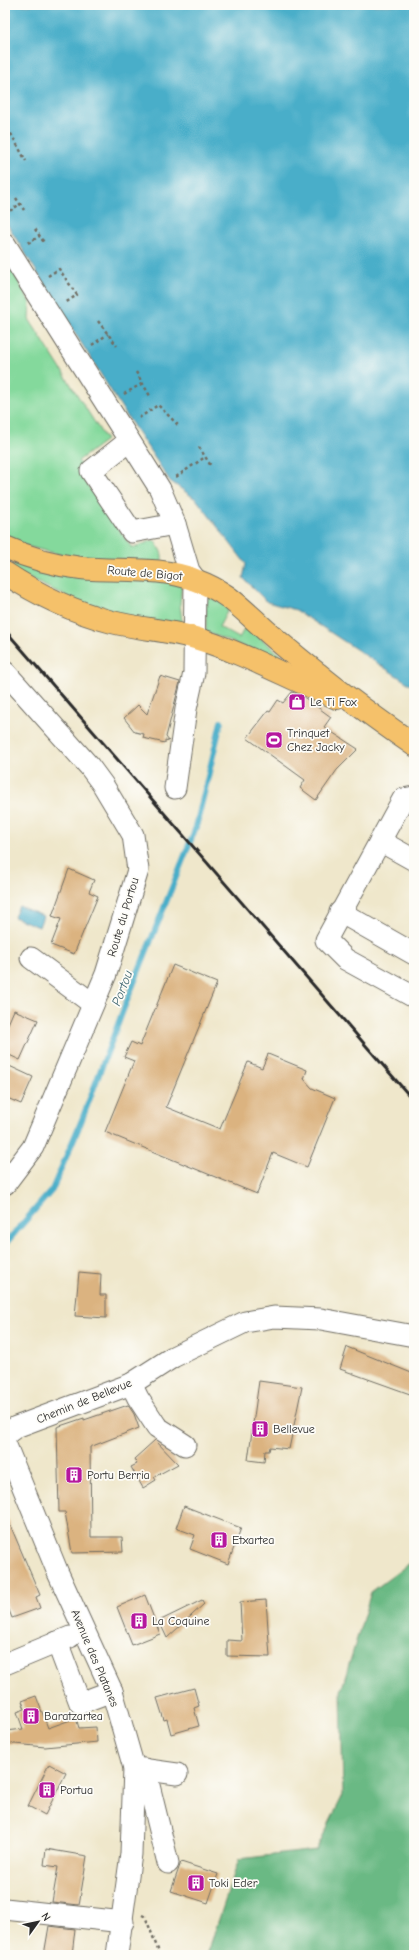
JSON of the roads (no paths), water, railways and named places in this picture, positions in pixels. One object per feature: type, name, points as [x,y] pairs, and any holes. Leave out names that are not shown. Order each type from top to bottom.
[{"type":"main road","name":"Route de Bigot","points":[[5,548],[48,563],[81,568],[161,573],[195,580],[222,591],[311,668],[362,709],[414,745]]},
{"type":"main road","name":"Route de Bigot","points":[[5,573],[32,590],[92,616],[113,622],[194,638],[240,654],[309,687],[362,709]]},
{"type":"street","points":[[13,246],[129,441],[160,489],[175,524],[189,571],[195,580],[194,673],[186,709],[175,788]]},
{"type":"street","points":[[129,441],[91,471],[132,532],[175,524]]},
{"type":"street","name":"Route du Portou","points":[[5,672],[89,766],[133,835],[138,870],[106,974],[33,1147],[5,1184]]},
{"type":"street","points":[[414,797],[403,798],[326,940],[345,960],[406,993],[414,1007]]},
{"type":"street","points":[[380,841],[414,860]]},
{"type":"street","points":[[340,912],[414,954]]},
{"type":"street","points":[[31,958],[93,1004]]},
{"type":"street","name":"Chemin de Bellevue","points":[[5,1435],[16,1427],[131,1384],[173,1356],[245,1322],[274,1317],[321,1319],[414,1336]]},
{"type":"street","points":[[131,1384],[138,1398],[157,1427],[185,1445]]},
{"type":"street","name":"Avenue des Platanes","points":[[5,1443],[84,1632],[112,1691],[139,1768],[124,1914],[117,1955]]},
{"type":"street","points":[[5,1664],[84,1632]]},
{"type":"street","points":[[57,1642],[80,1703],[112,1691]]},
{"type":"street","points":[[168,1863],[139,1768],[177,1774]]},
{"type":"street","points":[[5,1909],[124,1914]]},
{"type":"water","points":[[5,5],[414,5],[414,687],[296,610],[267,602],[243,578],[246,564],[197,500],[170,481],[125,413],[5,221]]},
{"type":"water","points":[[19,906],[43,916],[39,927],[14,917]]},
{"type":"waterway","name":"Portou","points":[[5,1244],[52,1190],[81,1122],[124,1008],[196,827],[221,722]]},
{"type":"railway","points":[[5,630],[414,1101]]},
{"type":"place","name":"Le Ti Fox","points":[[297,702]]},
{"type":"place","name":"Trinquet Chez Jacky","points":[[274,740]]},
{"type":"place","name":"Bellevue","points":[[260,1429]]},
{"type":"place","name":"Portu Berria","points":[[74,1475]]},
{"type":"place","name":"Etxartea","points":[[219,1540]]},
{"type":"place","name":"La Coquine","points":[[139,1621]]},
{"type":"place","name":"Baratzartea","points":[[31,1716]]},
{"type":"place","name":"Portua","points":[[47,1790]]},
{"type":"place","name":"Toki Eder","points":[[196,1883]]}]
